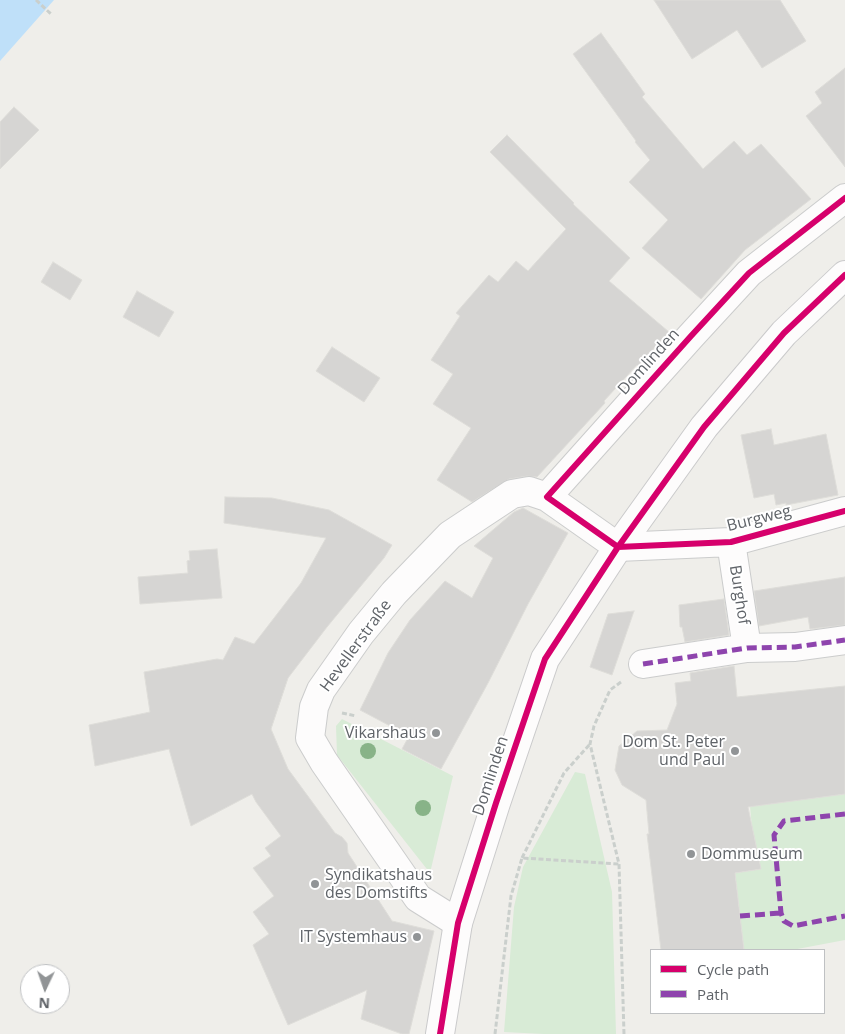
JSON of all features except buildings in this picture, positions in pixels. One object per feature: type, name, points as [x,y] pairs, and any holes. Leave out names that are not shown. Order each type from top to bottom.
[{"type":"street","name":"Domlinden","points":[[547,497],[691,336],[750,274],[845,198]]},
{"type":"street","name":"Domlinden","points":[[440,1034],[458,923],[544,659],[618,547],[704,427],[784,334],[845,275]]},
{"type":"street","name":"Hevellerstraße","points":[[458,923],[418,898],[324,762],[310,738],[314,707],[321,690],[361,633],[394,593],[450,535],[512,494],[530,491],[547,497]]},
{"type":"street","points":[[547,497],[618,547]]},
{"type":"street","name":"Burgweg","points":[[618,547],[731,542],[845,511]]},
{"type":"street","name":"Burghof","points":[[731,542],[747,648]]},
{"type":"street","name":"Burghof","points":[[643,664],[747,648],[795,647],[845,640]]},
{"type":"street","name":"Domlinden","points":[[430,1034],[446,993]]},
{"type":"path","points":[[36,0],[51,14]]},
{"type":"path","points":[[624,1034],[618,864],[590,744],[594,726],[610,690],[643,664]]},
{"type":"path","points":[[496,1034],[511,896],[522,858],[564,773],[590,744]]},
{"type":"path","points":[[522,858],[618,864]]},
{"type":"green space","points":[[342,719],[453,776],[430,873],[337,755],[336,726]]},
{"type":"green space","points":[[575,772],[585,774],[612,892],[616,1034],[504,1032],[514,907],[523,867]]},
{"type":"green space","points":[[845,794],[845,940],[797,949],[744,949],[735,873],[761,869],[752,828],[750,806]]},
{"type":"water","points":[[0,0],[54,0],[0,61]]},
{"type":"marked path","points":[[643,664],[747,648],[795,647],[845,640]]},
{"type":"marked path","points":[[845,814],[784,821],[774,835],[781,913],[784,921],[793,926],[845,916]]},
{"type":"marked path","points":[[740,916],[781,913]]},
{"type":"cycle path","points":[[845,198],[749,273],[547,497],[618,547],[731,542],[845,511]]},
{"type":"cycle path","points":[[440,1034],[458,923],[545,659],[618,547],[704,427],[784,333],[845,275]]},
{"type":"place","name":"Vikarshaus","points":[[436,733]]},
{"type":"place","name":"Dom St. Peter und Paul","points":[[735,751]]},
{"type":"place","name":"Dommuseum","points":[[691,854]]},
{"type":"place","name":"Syndikatshaus des Domstifts","points":[[315,884]]},
{"type":"place","name":"IT Systemhaus","points":[[417,937]]}]
